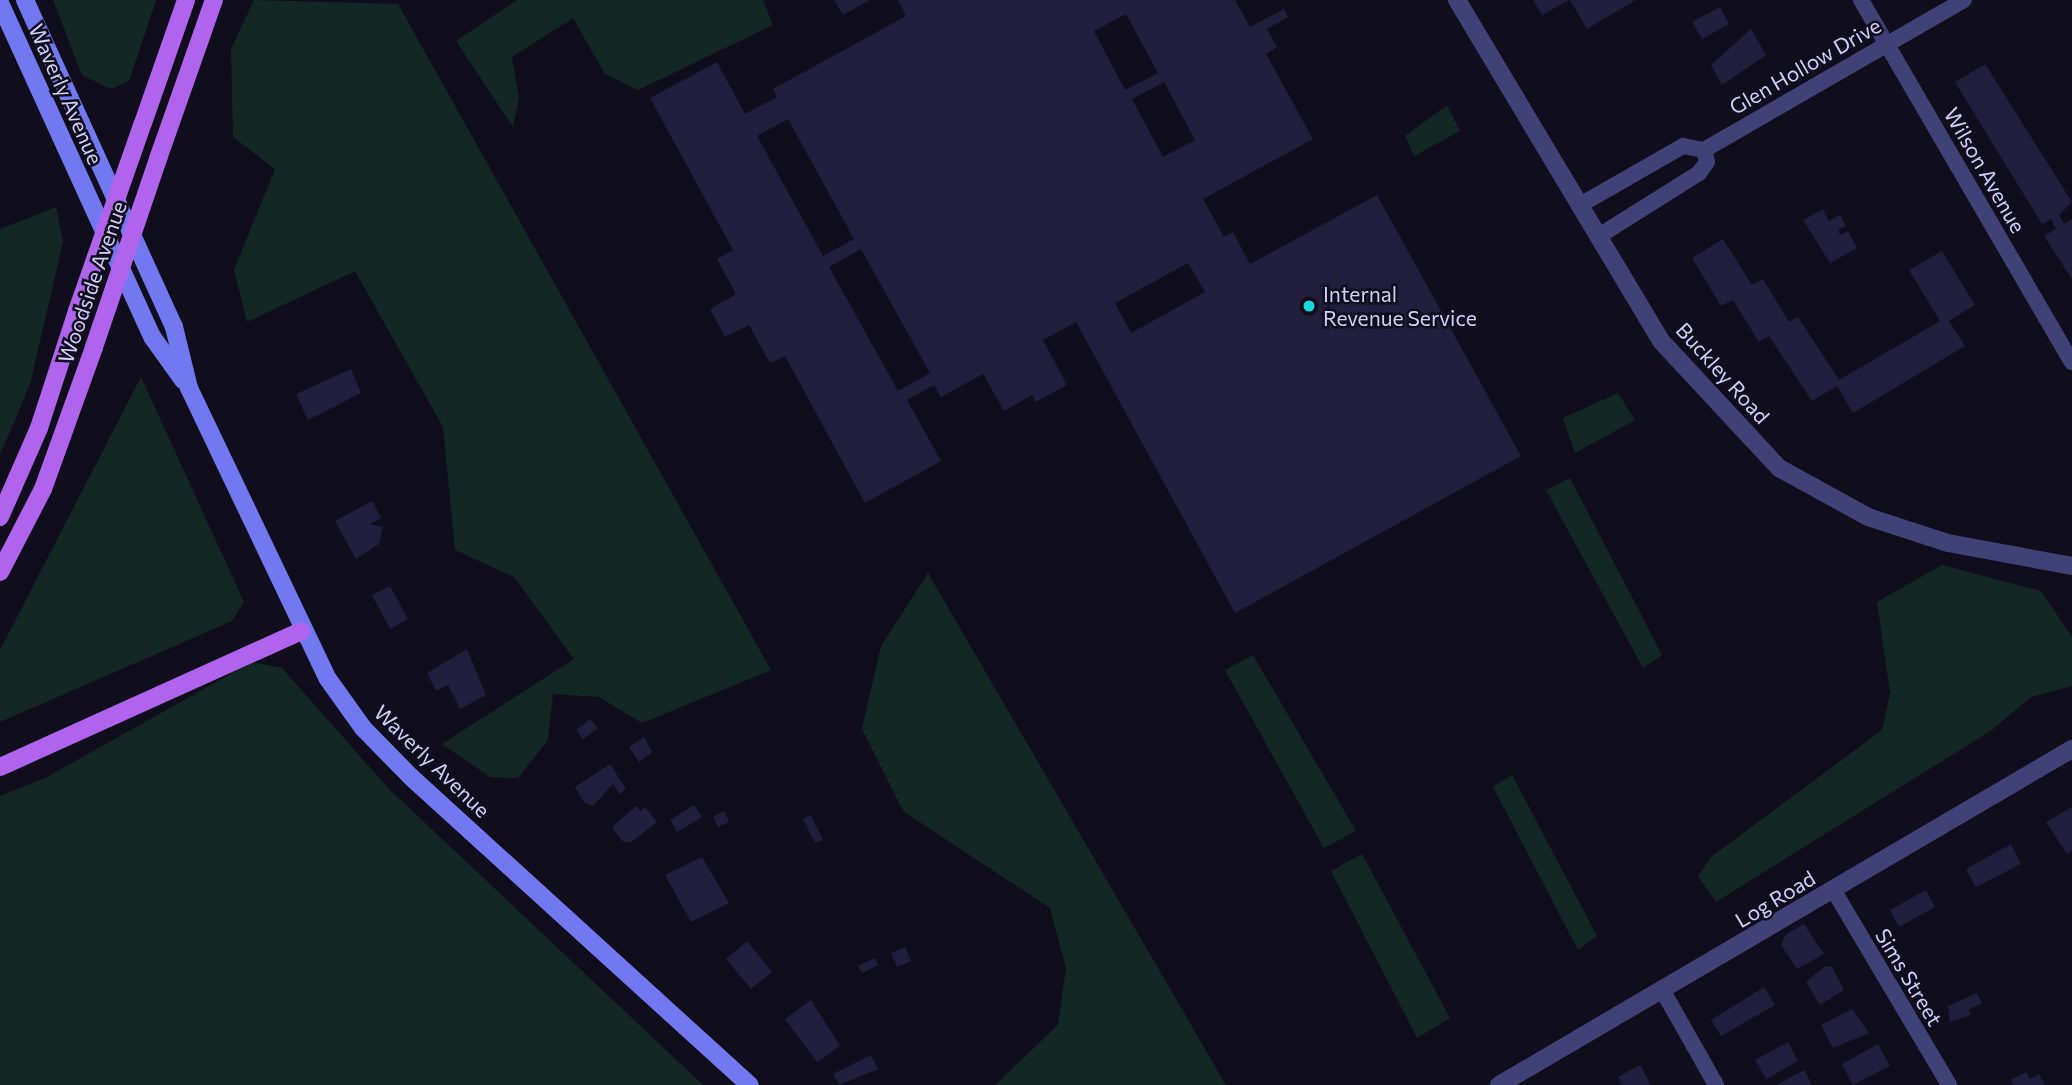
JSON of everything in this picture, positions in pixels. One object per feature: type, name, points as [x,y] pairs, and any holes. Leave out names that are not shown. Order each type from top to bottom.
[{"type":"main road","name":"Waverly Avenue","points":[[25,0],[174,327],[189,388],[301,631],[344,703],[383,750],[750,1085]]},
{"type":"main road","name":"Woodside Avenue","points":[[0,517],[39,428],[186,0]]},
{"type":"main road","name":"Woodside Avenue","points":[[0,572],[43,489],[214,0]]},
{"type":"main road","name":"Waverly Avenue","points":[[0,3],[153,338],[189,388]]},
{"type":"main road","points":[[0,766],[301,631]]},
{"type":"street","name":"Buckley Road","points":[[1457,0],[1661,341],[1779,468],[1868,517],[1948,543],[2072,566]]},
{"type":"street","name":"Wilson Avenue","points":[[1861,0],[2072,362]]},
{"type":"street","name":"Glen Hollow Drive","points":[[1580,205],[1683,146],[1704,150],[1964,0]]},
{"type":"street","points":[[1600,236],[1699,173],[1707,162],[1704,150]]},
{"type":"street","name":"Log Road","points":[[1499,1085],[1664,993],[2072,749]]},
{"type":"street","name":"Sims Street","points":[[1834,891],[1949,1085]]},
{"type":"street","points":[[1664,993],[1717,1085]]},
{"type":"green space","points":[[53,0],[156,0],[129,81],[111,89],[82,75]]},
{"type":"green space","points":[[254,0],[398,4],[771,670],[642,723],[599,697],[553,694],[548,740],[518,778],[490,777],[442,744],[574,659],[514,577],[455,550],[443,427],[355,271],[247,322],[234,270],[275,169],[233,137],[231,49]]},
{"type":"green space","points":[[517,0],[763,0],[773,25],[638,90],[605,74],[573,18],[512,57],[519,98],[513,127],[456,41]]},
{"type":"green space","points":[[1447,105],[1460,131],[1414,156],[1405,136]]},
{"type":"green space","points":[[56,207],[63,242],[30,384],[0,455],[0,229]]},
{"type":"green space","points":[[141,377],[244,602],[232,621],[0,722],[0,650]]},
{"type":"green space","points":[[1618,393],[1635,420],[1575,453],[1563,418]]},
{"type":"green space","points":[[1570,478],[1662,655],[1643,668],[1546,490]]},
{"type":"green space","points":[[1942,565],[2041,591],[2072,637],[2072,686],[2031,697],[1992,730],[1716,902],[1698,876],[1711,857],[1882,730],[1890,693],[1877,602]]},
{"type":"green space","points":[[928,573],[1226,1085],[995,1085],[1058,1025],[1066,968],[1050,908],[903,811],[862,729],[881,646]]},
{"type":"green space","points":[[1253,655],[1356,831],[1324,848],[1225,670]]},
{"type":"green space","points":[[252,662],[282,668],[388,788],[703,1085],[0,1085],[0,796],[45,778]]},
{"type":"green space","points":[[1512,775],[1597,936],[1578,950],[1493,787]]},
{"type":"green space","points":[[1362,854],[1450,1018],[1417,1038],[1331,871]]},
{"type":"building","points":[[834,0],[870,0],[843,15]]},
{"type":"building","name":"Internal Revenue Service","points":[[898,0],[1235,0],[1250,27],[1284,9],[1288,17],[1267,29],[1277,47],[1266,54],[1313,139],[1203,199],[1224,237],[1233,232],[1250,264],[1377,195],[1521,456],[1235,613],[1076,322],[1043,340],[1067,385],[1036,402],[1032,395],[1004,411],[983,374],[941,397],[934,385],[907,400],[941,461],[865,503],[785,356],[770,363],[749,325],[725,337],[710,309],[736,294],[717,259],[733,250],[650,98],[717,62],[745,114],[777,97],[773,89],[906,16]],"holes":[[[1126,14],[1158,73],[1125,90],[1094,31]],[[1164,82],[1195,140],[1163,157],[1132,99]],[[788,119],[854,239],[823,256],[757,136]],[[861,249],[930,373],[898,391],[829,267]],[[1188,263],[1205,292],[1131,333],[1115,303]]]},
{"type":"building","points":[[1533,0],[1569,0],[1542,15]]},
{"type":"building","points":[[1570,0],[1636,0],[1587,29]]},
{"type":"building","points":[[1720,7],[1729,24],[1702,39],[1692,22]]},
{"type":"building","points":[[1751,29],[1766,55],[1722,85],[1711,65]]},
{"type":"building","points":[[1985,64],[2072,202],[2059,215],[2064,224],[2072,219],[2072,279],[2044,236],[2056,229],[2051,219],[2042,224],[1955,82]]},
{"type":"building","points":[[1823,209],[1829,221],[1840,215],[1846,226],[1838,230],[1840,235],[1848,231],[1857,248],[1830,263],[1803,220]]},
{"type":"building","points":[[1723,239],[1752,285],[1763,279],[1789,322],[1798,317],[1839,380],[1940,321],[1909,270],[1942,251],[1975,305],[1949,321],[1965,346],[1853,413],[1837,386],[1812,401],[1769,336],[1759,342],[1733,300],[1721,306],[1692,258]]},
{"type":"building","points":[[351,369],[361,393],[308,420],[296,394]]},
{"type":"building","points":[[372,501],[381,518],[370,524],[383,527],[379,544],[356,559],[335,521]]},
{"type":"building","points":[[390,586],[408,619],[390,629],[372,595]]},
{"type":"building","points":[[467,649],[486,695],[460,709],[448,685],[436,691],[427,673]]},
{"type":"building","points":[[590,719],[598,728],[583,739],[576,730]]},
{"type":"building","points":[[644,737],[652,752],[639,762],[629,747]]},
{"type":"building","points":[[610,764],[626,789],[620,794],[613,784],[593,806],[584,802],[575,787]]},
{"type":"building","points":[[694,805],[702,817],[677,832],[670,820]]},
{"type":"building","points":[[636,806],[641,811],[645,807],[657,822],[630,843],[622,841],[612,827]]},
{"type":"building","points":[[2072,807],[2072,851],[2067,854],[2046,822]]},
{"type":"building","points":[[724,811],[729,822],[718,827],[713,817]]},
{"type":"building","points":[[811,815],[823,840],[815,843],[803,819]]},
{"type":"building","points":[[2011,844],[2021,864],[1976,887],[1966,869]]},
{"type":"building","points":[[702,857],[729,903],[691,922],[665,875]]},
{"type":"building","points":[[1926,890],[1935,907],[1899,927],[1890,910]]},
{"type":"building","points":[[1804,924],[1824,954],[1797,969],[1781,945],[1786,934]]},
{"type":"building","points":[[747,941],[772,972],[751,989],[726,959]]},
{"type":"building","points":[[905,947],[911,961],[897,967],[891,953]]},
{"type":"building","points":[[875,958],[878,965],[862,973],[858,966]]},
{"type":"building","points":[[1825,966],[1832,967],[1844,990],[1820,1005],[1806,982]]},
{"type":"building","points":[[1764,987],[1775,1005],[1721,1036],[1711,1020]]},
{"type":"building","points":[[1977,993],[1982,1003],[1968,1010],[1971,1015],[1950,1022],[1948,1006]]},
{"type":"building","points":[[811,1000],[840,1046],[817,1062],[785,1019]]},
{"type":"building","points":[[1852,1009],[1869,1033],[1833,1048],[1821,1025]]},
{"type":"building","points":[[1788,1042],[1798,1061],[1766,1079],[1755,1060]]},
{"type":"building","points":[[1878,1044],[1890,1066],[1853,1085],[1842,1064]]},
{"type":"building","points":[[871,1055],[878,1069],[839,1085],[833,1074]]},
{"type":"building","points":[[1640,1065],[1651,1085],[1622,1085],[1618,1077]]},
{"type":"building","points":[[1804,1070],[1812,1085],[1776,1085]]},
{"type":"building","points":[[2026,1072],[2030,1079],[2039,1074],[2045,1085],[2014,1085],[2011,1080]]},
{"type":"place","name":"Internal Revenue Service","points":[[1309,306]]}]
